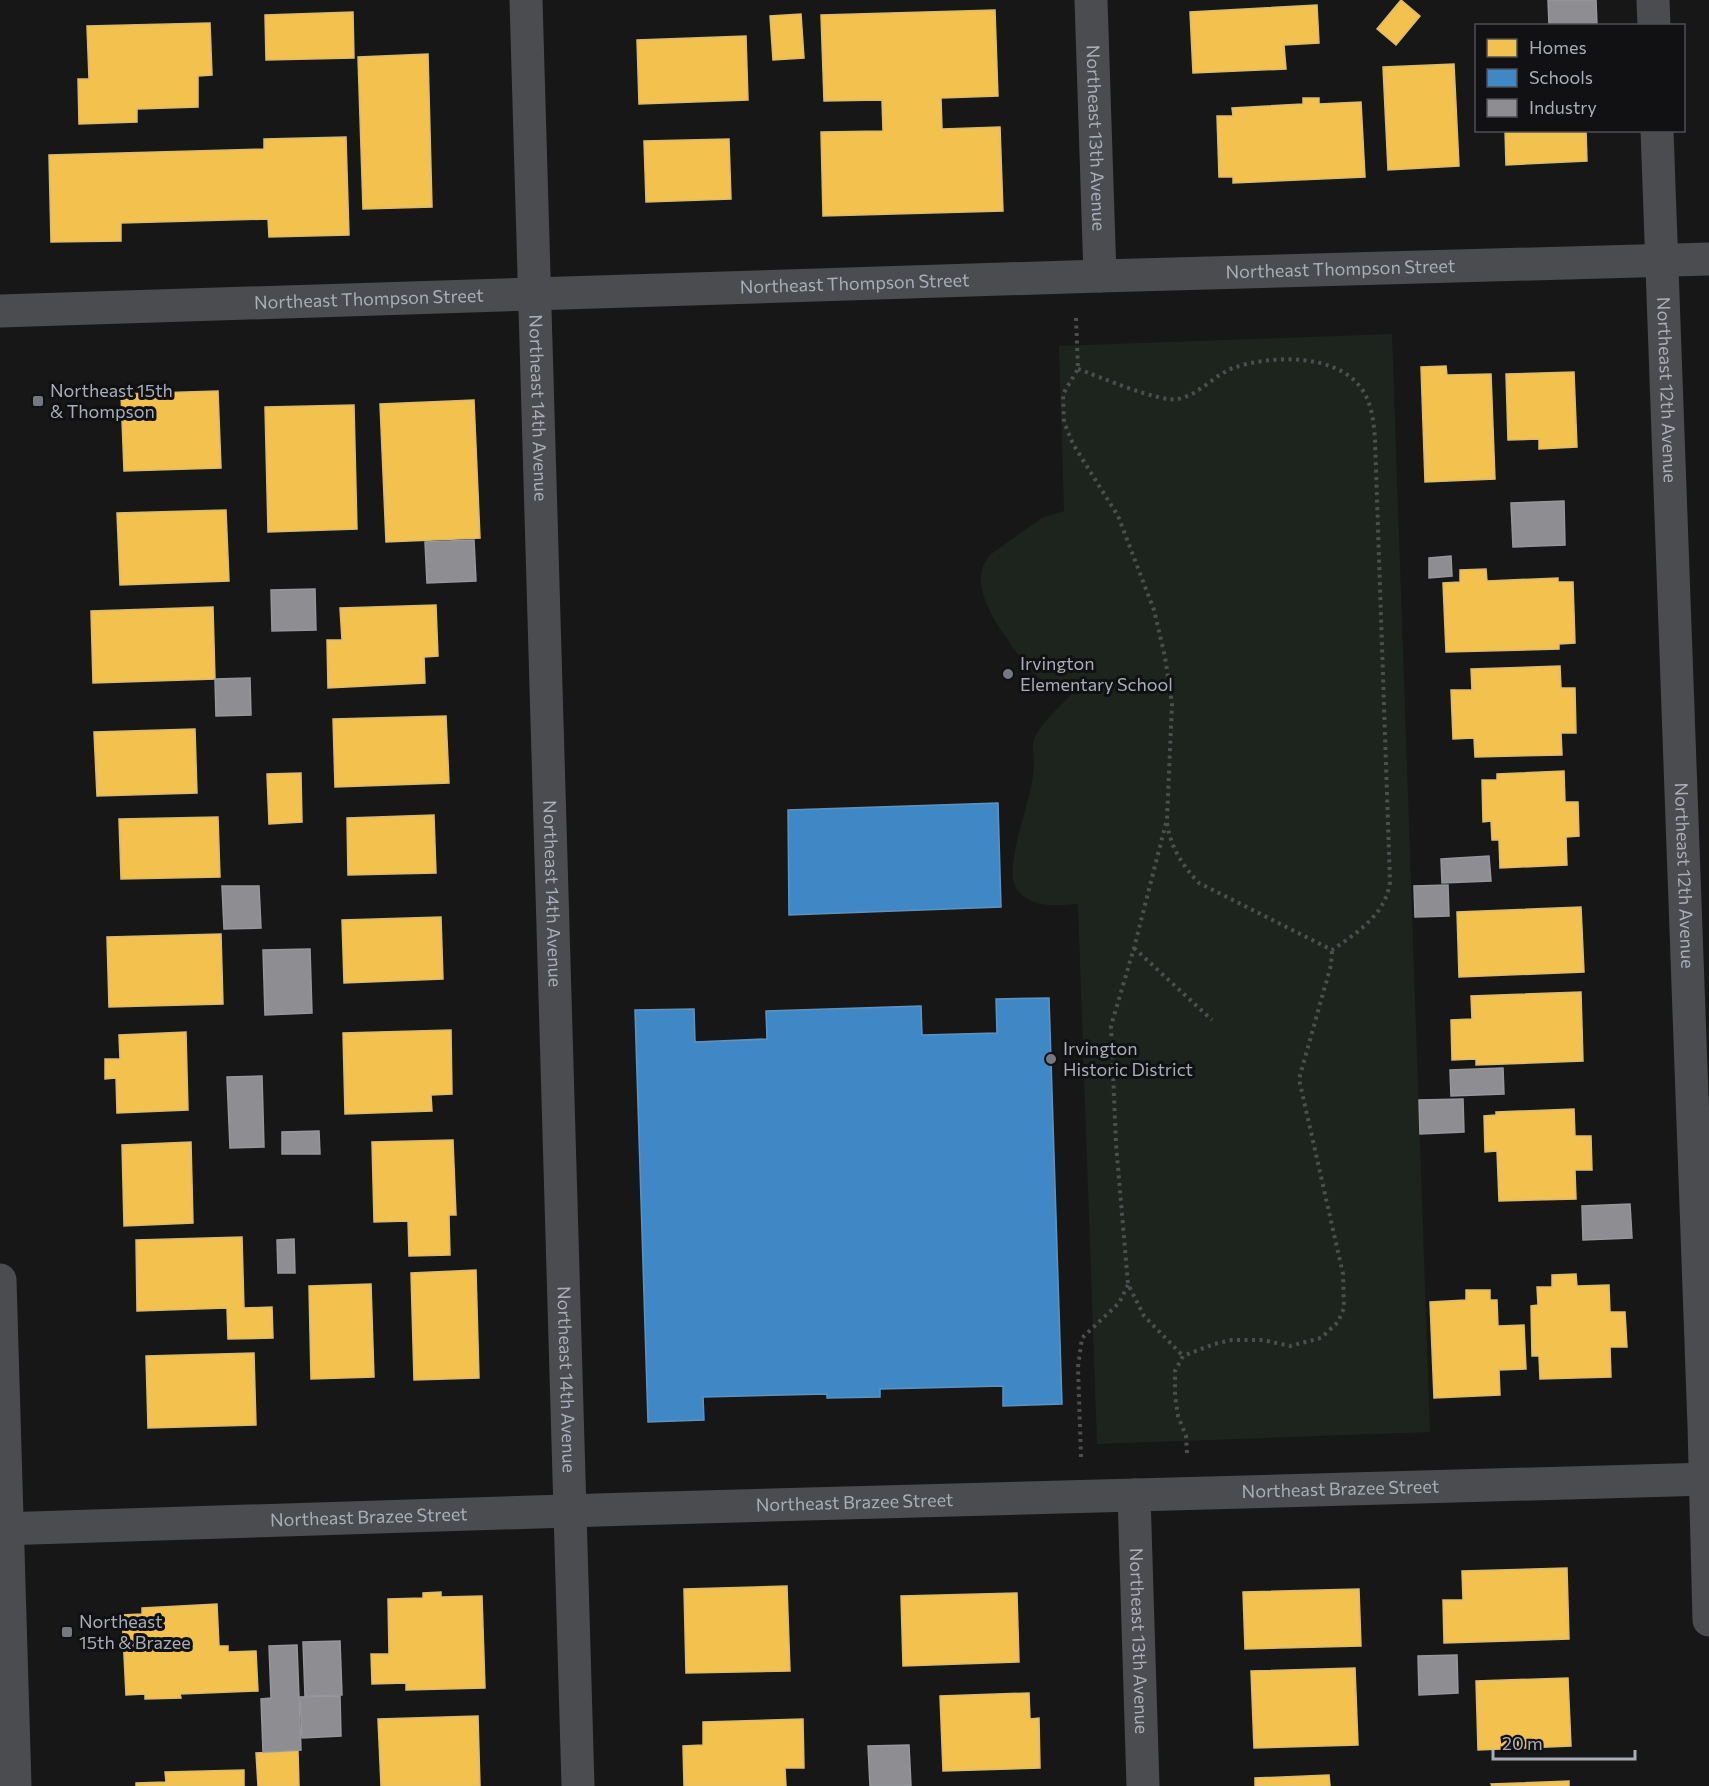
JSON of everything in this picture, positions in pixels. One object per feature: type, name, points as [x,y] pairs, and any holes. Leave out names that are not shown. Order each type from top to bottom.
[{"type":"street","name":"Northeast 14th Avenue","points":[[526,0],[578,1786]]},
{"type":"street","name":"Northeast 13th Avenue","points":[[1091,0],[1100,276]]},
{"type":"street","points":[[1653,0],[1654,24]]},
{"type":"street","name":"Northeast 12th Avenue","points":[[1657,132],[1707,1479],[1709,1620]]},
{"type":"street","name":"Northeast Thompson Street","points":[[0,311],[1709,259]]},
{"type":"street","points":[[0,1280],[4,1529],[15,1786]]},
{"type":"street","name":"Northeast Brazee Street","points":[[4,1529],[1707,1479]]},
{"type":"street","name":"Northeast 13th Avenue","points":[[1134,1495],[1143,1786]]},
{"type":"path","points":[[1100,276],[1075,306],[1078,369],[1063,394],[1064,422],[1073,444],[1118,516],[1154,610],[1165,657],[1172,704],[1167,819],[1170,840],[1183,866],[1199,883],[1332,950]]},
{"type":"path","points":[[1078,369],[1160,399],[1176,400],[1190,395],[1232,368],[1293,358],[1322,362],[1342,372],[1361,388],[1372,413],[1375,440],[1390,882],[1388,895],[1378,912],[1353,935],[1332,950]]},
{"type":"path","points":[[1167,819],[1134,948],[1111,1026],[1116,1144],[1128,1284],[1144,1316],[1182,1356]]},
{"type":"path","points":[[1134,948],[1212,1020]]},
{"type":"path","points":[[1190,1493],[1186,1436],[1178,1416],[1175,1395],[1175,1371],[1182,1356],[1232,1340],[1263,1340],[1290,1346],[1321,1338],[1338,1322],[1344,1308],[1343,1274],[1299,1079],[1331,965],[1332,950]]},
{"type":"path","points":[[1082,1496],[1078,1367],[1082,1338],[1119,1303],[1128,1284]]},
{"type":"shaded area","points":[[1392,334],[1430,1432],[1097,1444],[1078,904],[1046,905],[1031,901],[1016,888],[1013,874],[1017,839],[1033,776],[1034,740],[1047,720],[1071,695],[1070,682],[1057,685],[1045,681],[1024,663],[989,610],[983,595],[981,580],[983,567],[991,554],[1042,518],[1064,511],[1059,346]]},
{"type":"building: Homes","points":[[1401,0],[1420,16],[1396,45],[1377,29]]},
{"type":"building: Homes","points":[[1317,5],[1319,43],[1284,45],[1286,69],[1193,73],[1190,12]]},
{"type":"building: Homes","points":[[995,10],[998,96],[941,98],[942,129],[1000,127],[1003,211],[823,216],[821,132],[883,131],[882,100],[824,101],[821,15]]},
{"type":"building: Homes","points":[[353,12],[354,58],[266,60],[265,15]]},
{"type":"building: Homes","points":[[801,14],[804,58],[773,60],[770,16]]},
{"type":"building: Homes","points":[[210,23],[212,75],[198,76],[198,107],[137,109],[137,122],[79,124],[78,79],[89,79],[87,26]]},
{"type":"building: Homes","points":[[746,36],[748,100],[639,104],[637,40]]},
{"type":"building: Homes","points":[[428,54],[432,207],[363,209],[358,57]]},
{"type":"building: Homes","points":[[1454,64],[1459,166],[1388,170],[1383,67]]},
{"type":"building: Homes","points":[[1303,98],[1319,98],[1319,104],[1361,102],[1365,177],[1233,183],[1233,177],[1219,177],[1217,116],[1233,116],[1232,108],[1303,104]]},
{"type":"building: Homes","points":[[1505,132],[1586,132],[1587,161],[1506,165]]},
{"type":"building: Homes","points":[[346,137],[349,235],[269,237],[268,219],[121,223],[121,241],[51,242],[49,155],[264,149],[264,139]]},
{"type":"building: Homes","points":[[729,139],[731,199],[646,202],[644,141]]},
{"type":"building: Homes","points":[[1446,366],[1447,375],[1491,374],[1495,479],[1425,482],[1421,367]]},
{"type":"building: Homes","points":[[1574,372],[1577,447],[1539,449],[1539,439],[1508,440],[1506,374]]},
{"type":"building: Homes","points":[[218,391],[221,468],[124,471],[121,394]]},
{"type":"building: Homes","points":[[474,400],[480,538],[386,542],[380,404]]},
{"type":"building: Homes","points":[[354,405],[357,529],[268,532],[265,407]]},
{"type":"building: Homes","points":[[226,510],[229,581],[120,585],[117,513]]},
{"type":"building: Homes","points":[[1486,569],[1487,581],[1558,578],[1558,582],[1573,582],[1575,643],[1559,644],[1559,649],[1446,652],[1443,583],[1460,582],[1460,570]]},
{"type":"building: Homes","points":[[436,605],[438,656],[424,657],[425,683],[328,688],[327,640],[342,640],[340,608]]},
{"type":"building: Homes","points":[[213,607],[215,679],[93,683],[91,611]]},
{"type":"building: Homes","points":[[1560,666],[1561,688],[1575,688],[1576,733],[1561,733],[1562,755],[1475,757],[1474,738],[1453,739],[1451,690],[1472,690],[1471,669]]},
{"type":"building: Homes","points":[[446,716],[449,783],[335,787],[333,719]]},
{"type":"building: Homes","points":[[195,729],[197,793],[97,796],[94,732]]},
{"type":"building: Homes","points":[[1564,771],[1565,802],[1578,802],[1579,836],[1566,837],[1567,865],[1500,868],[1499,840],[1492,840],[1491,821],[1483,822],[1482,780],[1497,780],[1497,774]]},
{"type":"building: Homes","points":[[301,773],[302,822],[269,824],[267,774]]},
{"type":"building: Homes","points":[[434,815],[436,873],[348,875],[347,818]]},
{"type":"building: Homes","points":[[218,817],[220,877],[121,879],[119,819]]},
{"type":"building: Homes","points":[[1581,907],[1584,972],[1459,977],[1457,912]]},
{"type":"building: Homes","points":[[441,917],[443,979],[344,983],[342,920]]},
{"type":"building: Homes","points":[[221,934],[223,1004],[109,1007],[107,937]]},
{"type":"building: Homes","points":[[1581,992],[1583,1061],[1476,1065],[1476,1059],[1452,1060],[1451,1020],[1472,1019],[1471,996]]},
{"type":"building: Homes","points":[[451,1030],[452,1094],[431,1095],[432,1111],[345,1114],[343,1033]]},
{"type":"building: Homes","points":[[186,1032],[188,1110],[117,1113],[116,1078],[105,1079],[105,1059],[120,1059],[119,1035]]},
{"type":"building: Homes","points":[[1574,1109],[1575,1136],[1591,1136],[1592,1170],[1575,1170],[1576,1199],[1499,1201],[1497,1151],[1485,1152],[1484,1116],[1496,1115],[1496,1112]]},
{"type":"building: Homes","points":[[453,1140],[456,1215],[449,1215],[450,1255],[409,1256],[408,1221],[374,1222],[372,1142]]},
{"type":"building: Homes","points":[[191,1142],[193,1223],[124,1226],[122,1145]]},
{"type":"building: Homes","points":[[242,1237],[244,1308],[272,1307],[273,1338],[228,1339],[227,1308],[137,1311],[136,1240]]},
{"type":"building: Homes","points":[[476,1270],[479,1378],[414,1380],[411,1273]]},
{"type":"building: Homes","points":[[1576,1274],[1577,1286],[1609,1285],[1610,1312],[1625,1312],[1627,1347],[1610,1347],[1611,1377],[1540,1379],[1539,1356],[1532,1356],[1531,1306],[1538,1305],[1537,1287],[1552,1287],[1552,1275]]},
{"type":"building: Homes","points":[[371,1284],[374,1377],[311,1379],[309,1286]]},
{"type":"building: Homes","points":[[1466,1290],[1490,1290],[1490,1300],[1497,1300],[1498,1326],[1524,1325],[1526,1369],[1499,1370],[1500,1395],[1434,1398],[1430,1302],[1466,1300]]},
{"type":"building: Homes","points":[[254,1353],[256,1425],[148,1428],[146,1356]]},
{"type":"building: Homes","points":[[1567,1568],[1569,1639],[1444,1643],[1443,1600],[1463,1600],[1462,1571]]},
{"type":"building: Homes","points":[[787,1586],[790,1671],[686,1673],[684,1589]]},
{"type":"building: Homes","points":[[1359,1589],[1361,1646],[1245,1649],[1243,1592]]},
{"type":"building: Homes","points":[[441,1592],[441,1597],[482,1596],[485,1688],[406,1690],[406,1683],[372,1684],[371,1654],[389,1654],[388,1599],[423,1598],[423,1593]]},
{"type":"building: Homes","points":[[1017,1593],[1019,1662],[903,1666],[901,1596]]},
{"type":"building: Homes","points":[[217,1604],[219,1646],[228,1646],[228,1652],[256,1651],[258,1691],[180,1694],[181,1698],[145,1699],[145,1694],[126,1695],[122,1615],[142,1614],[142,1608]]},
{"type":"building: Homes","points":[[1355,1668],[1358,1745],[1254,1748],[1251,1671]]},
{"type":"building: Homes","points":[[1568,1678],[1571,1746],[1478,1750],[1476,1681]]},
{"type":"building: Homes","points":[[1029,1693],[1030,1719],[1039,1718],[1040,1768],[943,1771],[940,1696]]},
{"type":"building: Homes","points":[[478,1716],[480,1786],[381,1786],[378,1719]]},
{"type":"building: Homes","points":[[803,1719],[804,1768],[785,1768],[786,1786],[684,1786],[683,1746],[703,1745],[703,1722]]},
{"type":"building: Homes","points":[[298,1751],[299,1786],[258,1786],[256,1753]]},
{"type":"building: Homes","points":[[244,1770],[244,1786],[136,1786],[136,1783],[166,1782],[165,1772]]},
{"type":"building: Homes","points":[[1329,1775],[1330,1786],[1255,1786],[1255,1778]]},
{"type":"building: Homes","points":[[1569,1781],[1569,1786],[1492,1786],[1491,1784]]},
{"type":"building: Schools","points":[[998,803],[1001,907],[789,915],[788,810]]},
{"type":"building: Schools","points":[[1049,998],[1062,1404],[1003,1406],[1003,1386],[880,1389],[880,1397],[827,1398],[827,1394],[703,1397],[704,1420],[648,1422],[635,1010],[694,1009],[695,1042],[767,1039],[766,1011],[921,1006],[922,1035],[997,1033],[996,999]]},
{"type":"building: Industry","points":[[1548,0],[1596,0],[1597,24],[1549,24]]},
{"type":"building: Industry","points":[[1564,501],[1565,545],[1513,547],[1511,503]]},
{"type":"building: Industry","points":[[474,540],[476,581],[427,583],[425,542]]},
{"type":"building: Industry","points":[[1451,556],[1452,576],[1429,578],[1429,558]]},
{"type":"building: Industry","points":[[315,589],[316,630],[272,631],[271,590]]},
{"type":"building: Industry","points":[[250,678],[251,715],[216,716],[215,679]]},
{"type":"building: Industry","points":[[1489,856],[1491,881],[1442,883],[1441,859]]},
{"type":"building: Industry","points":[[1448,885],[1449,916],[1415,917],[1414,886]]},
{"type":"building: Industry","points":[[222,886],[259,886],[261,928],[224,929]]},
{"type":"building: Industry","points":[[310,949],[312,1013],[265,1015],[263,950]]},
{"type":"building: Industry","points":[[1503,1068],[1504,1094],[1451,1096],[1450,1070]]},
{"type":"building: Industry","points":[[262,1076],[264,1147],[230,1148],[227,1077]]},
{"type":"building: Industry","points":[[1463,1099],[1464,1132],[1420,1134],[1419,1100]]},
{"type":"building: Industry","points":[[319,1131],[320,1154],[282,1154],[282,1132]]},
{"type":"building: Industry","points":[[1630,1204],[1632,1238],[1583,1240],[1582,1206]]},
{"type":"building: Industry","points":[[294,1239],[295,1273],[278,1273],[277,1240]]},
{"type":"building: Industry","points":[[340,1641],[342,1695],[305,1696],[303,1642]]},
{"type":"building: Industry","points":[[297,1645],[301,1750],[263,1752],[261,1699],[271,1698],[269,1646]]},
{"type":"building: Industry","points":[[1457,1655],[1458,1693],[1419,1695],[1418,1656]]},
{"type":"building: Industry","points":[[340,1696],[341,1736],[302,1738],[300,1697]]},
{"type":"building: Industry","points":[[909,1745],[911,1786],[870,1786],[868,1746]]},
{"type":"place","name":"Northeast 15th & Thompson","points":[[38,401]]},
{"type":"place","name":"Irvington Elementary School","points":[[1008,674]]},
{"type":"place","name":"Irvington Historic District","points":[[1051,1059]]},
{"type":"place","name":"Northeast 15th & Brazee","points":[[67,1632]]}]
